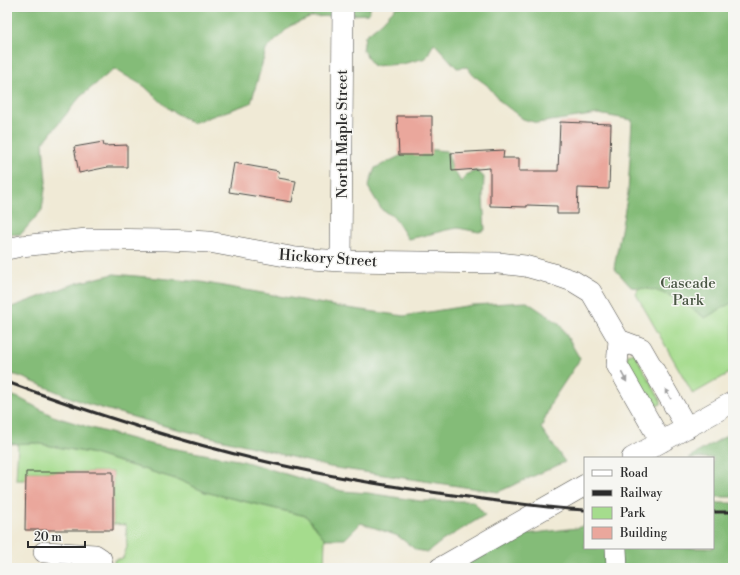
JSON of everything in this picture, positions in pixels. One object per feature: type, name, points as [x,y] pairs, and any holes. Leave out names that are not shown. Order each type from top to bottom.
[{"type":"street","name":"North Maple Street","points":[[341,261],[343,7]]},
{"type":"street","name":"Hickory Street","points":[[7,248],[87,239],[167,240],[209,242],[296,258],[341,261],[499,263],[525,266],[573,281],[591,292],[619,340]]},
{"type":"street","points":[[660,442],[617,365],[619,340],[641,348],[687,428]]},
{"type":"street","points":[[634,457],[733,402]]},
{"type":"street","points":[[440,568],[584,486]]},
{"type":"street","points":[[616,549],[617,568]]},
{"type":"street","points":[[44,552],[95,555],[101,559],[103,568]]},
{"type":"path","points":[[733,90],[733,95]]},
{"type":"green space","points":[[8,7],[371,7],[368,14],[312,17],[290,26],[266,50],[251,103],[192,123],[169,109],[144,86],[114,69],[80,97],[43,143],[46,182],[42,210],[21,234],[7,235]]},
{"type":"green space","points":[[396,7],[733,7],[733,302],[705,318],[679,299],[654,290],[631,287],[614,268],[628,193],[632,120],[598,114],[537,123],[523,119],[501,102],[487,85],[473,75],[467,67],[457,68],[434,43],[426,58],[402,64],[373,66],[363,50],[365,36],[382,22]]},
{"type":"green space","name":"Cascade Park","points":[[733,61],[733,371],[693,394],[636,294]]},
{"type":"green space","points":[[423,149],[447,151],[452,167],[461,182],[467,174],[477,171],[484,177],[483,197],[485,230],[479,232],[458,228],[408,239],[394,217],[382,210],[368,187],[375,168],[400,156]]},
{"type":"green space","points":[[114,274],[201,282],[340,307],[404,316],[472,305],[527,302],[560,324],[580,359],[552,401],[541,428],[565,462],[498,492],[330,467],[172,428],[84,403],[19,376],[7,373],[7,314],[12,307],[77,283]]},
{"type":"green space","points":[[634,353],[661,401],[661,404],[653,407],[626,362],[628,355]]},
{"type":"green space","points":[[7,394],[19,398],[53,416],[154,445],[243,461],[342,491],[368,493],[420,501],[473,501],[485,515],[442,541],[428,552],[416,550],[398,536],[361,523],[345,539],[325,539],[306,516],[205,492],[179,480],[90,453],[35,443],[7,444]]},
{"type":"green space","points":[[733,432],[733,497],[714,497],[714,457],[690,457]]},
{"type":"green space","points":[[18,443],[35,443],[90,453],[179,480],[205,492],[306,516],[325,539],[324,568],[114,568],[114,560],[123,558],[127,547],[126,525],[113,524],[113,472],[26,472],[25,480],[16,480]]},
{"type":"green space","points":[[714,503],[733,503],[733,568],[460,568],[518,535],[577,528],[584,525],[584,549],[714,549]]},
{"type":"building","points":[[397,116],[432,116],[432,155],[399,155]]},
{"type":"building","points":[[560,122],[611,124],[609,189],[578,188],[577,214],[557,214],[557,206],[490,206],[490,168],[452,171],[451,153],[504,150],[503,158],[519,158],[519,171],[558,171]]},
{"type":"building","points":[[103,142],[104,146],[127,145],[127,167],[108,167],[79,173],[74,147]]},
{"type":"building","points":[[234,163],[279,171],[278,178],[296,181],[292,202],[229,192]]},
{"type":"building","points":[[26,472],[113,472],[113,530],[25,530]]},
{"type":"railway","points":[[7,382],[151,431],[262,461],[395,487],[502,502],[584,510]]},
{"type":"railway","points":[[714,512],[733,512]]}]
